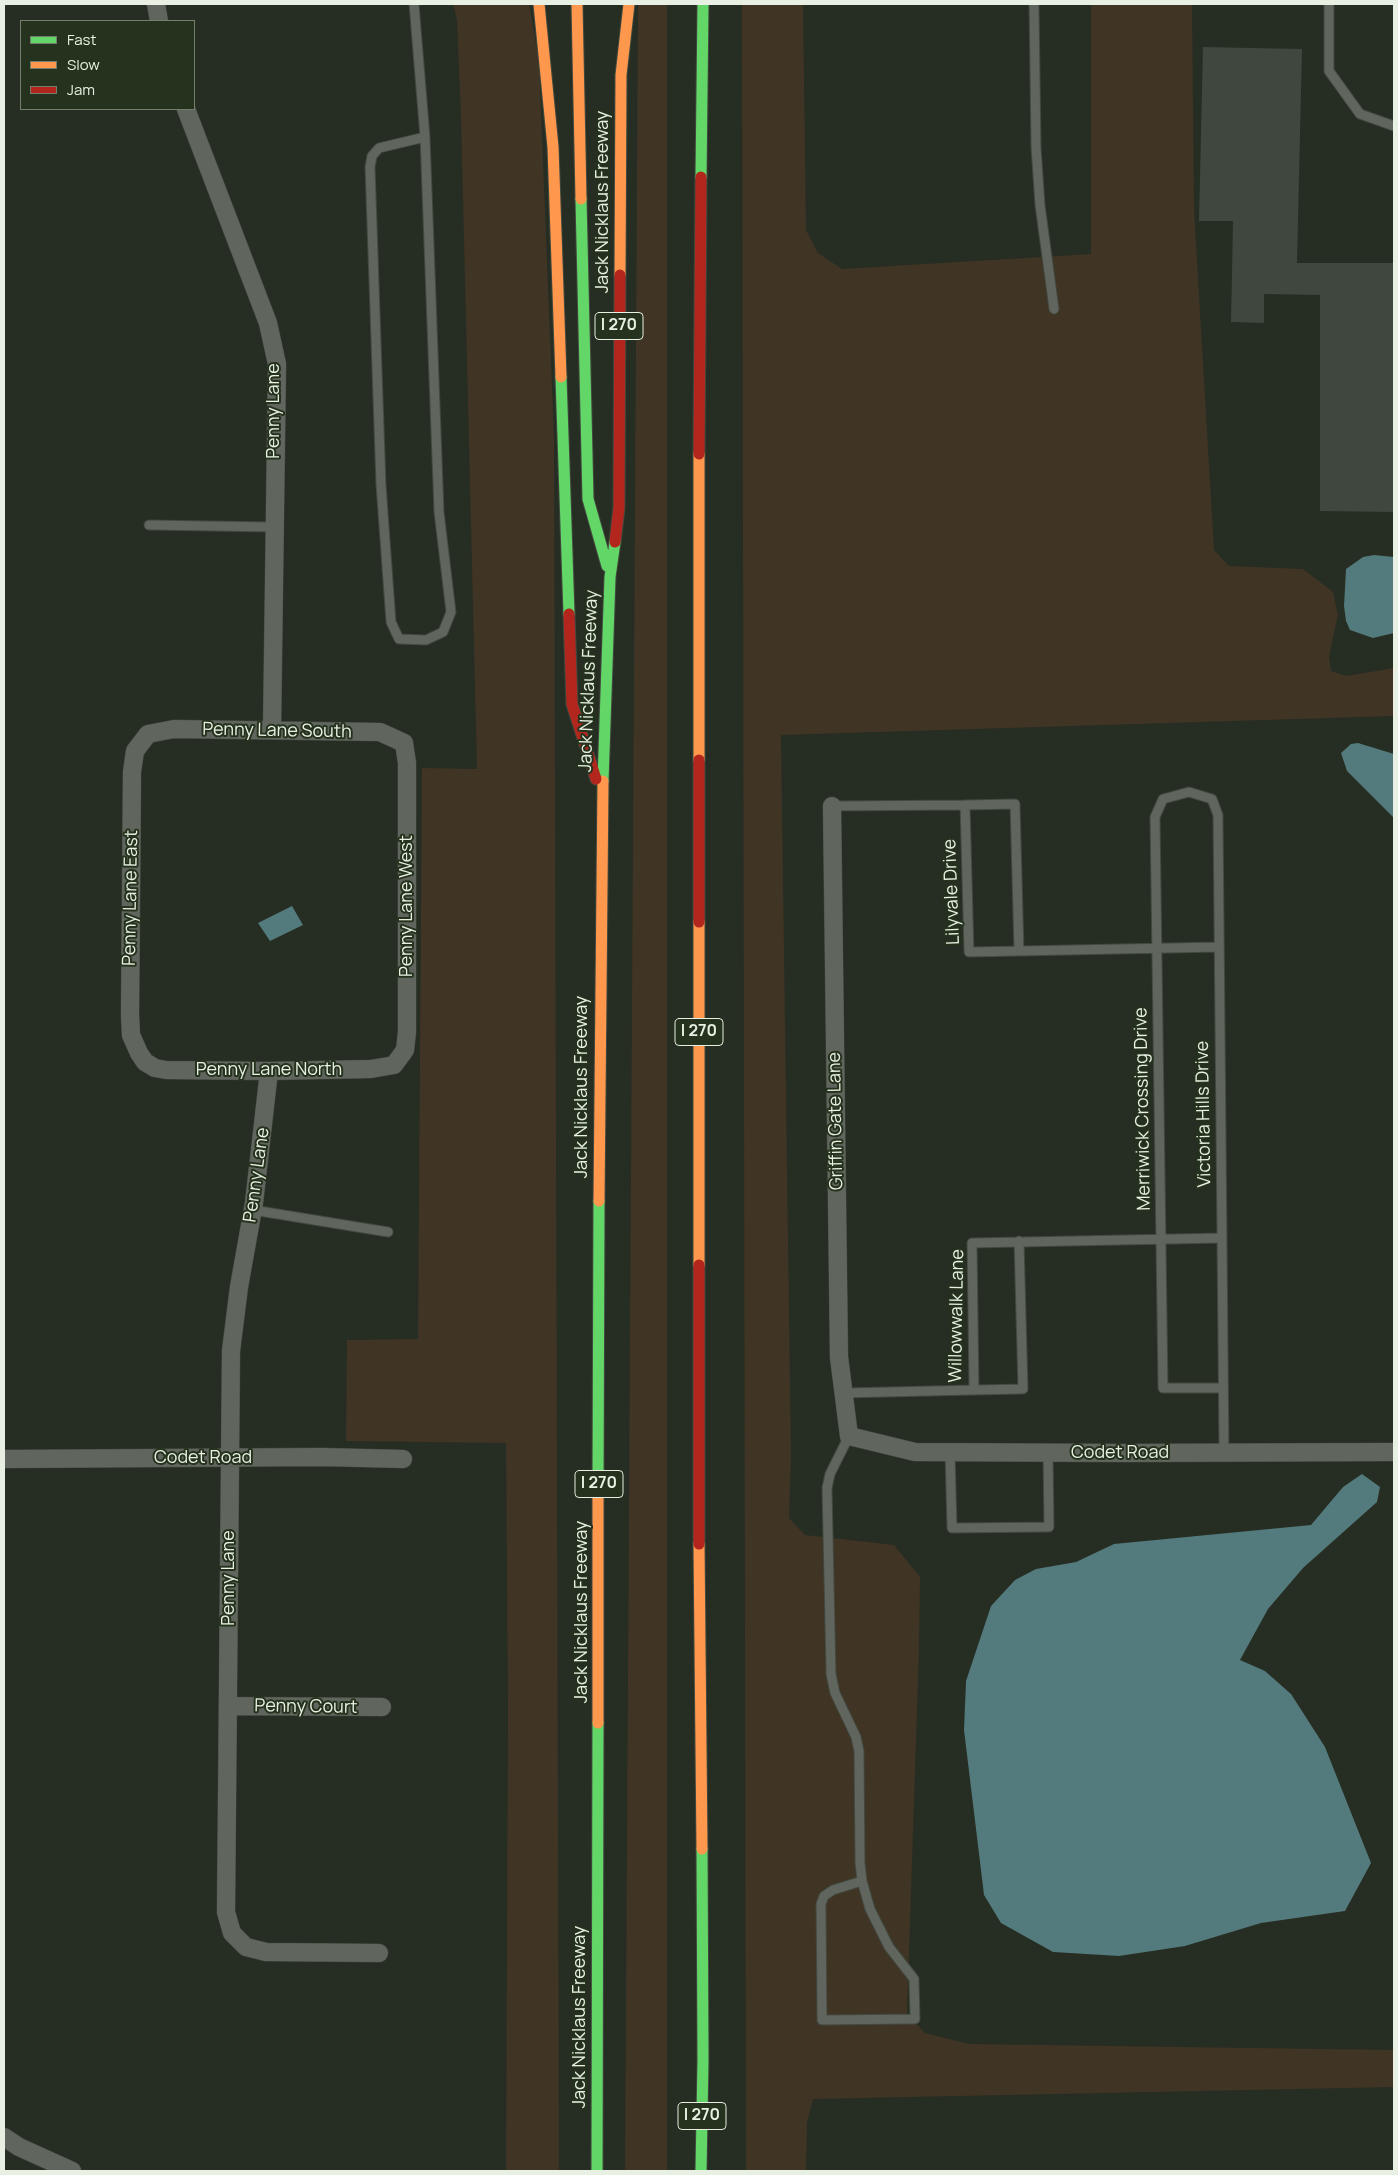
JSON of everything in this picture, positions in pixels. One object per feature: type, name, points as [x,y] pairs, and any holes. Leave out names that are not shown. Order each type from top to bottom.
[{"type":"highway","points":[[539,4],[553,147],[572,704],[602,797]]},
{"type":"highway","points":[[577,4],[588,499],[610,577]]},
{"type":"highway","name":"Jack Nicklaus Freeway","points":[[597,2171],[599,1061],[602,797],[610,577],[619,508],[621,75],[629,4]]},
{"type":"highway","name":"I 270","points":[[701,2171],[703,2060],[699,1469],[699,425],[703,4]]},
{"type":"highway","points":[[615,22],[621,75]]},
{"type":"street","points":[[156,4],[159,20]]},
{"type":"street","name":"Penny Lane","points":[[186,110],[268,322],[277,364],[273,527],[272,730]]},
{"type":"street","name":"Penny Lane South","points":[[148,734],[174,729],[380,732],[404,743]]},
{"type":"street","name":"Penny Lane East","points":[[145,1062],[131,1035],[132,772],[135,751],[148,734]]},
{"type":"street","name":"Penny Lane West","points":[[394,1065],[405,1050],[407,1032],[407,763],[404,743]]},
{"type":"street","name":"Griffin Gate Lane","points":[[832,806],[839,1357],[849,1436]]},
{"type":"street","name":"Penny Lane North","points":[[145,1062],[155,1068],[166,1070],[269,1071],[370,1069],[394,1065]]},
{"type":"street","name":"Penny Lane","points":[[269,1071],[253,1210],[239,1287],[231,1351],[226,1912],[232,1932],[246,1947],[266,1952],[379,1953]]},
{"type":"street","name":"Codet Road","points":[[849,1436],[915,1452],[1394,1452]]},
{"type":"street","name":"Codet Road","points":[[4,1459],[322,1457],[403,1459]]},
{"type":"street","name":"Penny Court","points":[[228,1706],[382,1707]]},
{"type":"street","points":[[4,2136],[19,2147],[72,2171]]},
{"type":"lane","points":[[414,4],[425,138],[439,512],[451,612],[443,632],[426,640],[399,639],[391,622],[381,485],[370,167],[372,156],[379,148],[425,138]]},
{"type":"lane","points":[[1034,4],[1036,147],[1042,223],[1054,309]]},
{"type":"lane","points":[[1329,4],[1329,71],[1360,114],[1394,126]]},
{"type":"lane","points":[[150,525],[273,527]]},
{"type":"lane","name":"Victoria Hills Drive","points":[[1189,792],[1212,799],[1218,815],[1224,1453]]},
{"type":"lane","name":"Merriwick Crossing Drive","points":[[1189,792],[1162,799],[1155,817],[1163,1388],[1224,1388]]},
{"type":"lane","points":[[832,806],[1015,804],[1019,951]]},
{"type":"lane","name":"Lilyvale Drive","points":[[965,805],[969,952],[1219,947]]},
{"type":"lane","points":[[253,1210],[388,1232]]},
{"type":"lane","name":"Willowwalk Lane","points":[[844,1393],[974,1390],[972,1242],[1222,1238]]},
{"type":"lane","points":[[974,1390],[1023,1390],[1019,1241]]},
{"type":"lane","points":[[849,1436],[830,1474],[827,1488],[831,1674],[835,1693],[856,1737],[859,1751],[860,1863],[862,1881],[870,1909],[889,1947],[914,1979],[915,2019],[822,2020],[821,1904],[824,1896],[833,1890],[862,1881]]},
{"type":"lane","points":[[950,1452],[952,1528],[1049,1527],[1048,1453]]},
{"type":"shaded area","points":[[453,4],[529,4],[539,61],[554,437],[559,2171],[506,2171],[508,1707],[506,1443],[346,1441],[347,1340],[418,1339],[422,768],[477,769],[461,117],[457,20]]},
{"type":"shaded area","points":[[638,4],[667,4],[667,2171],[625,2171]]},
{"type":"shaded area","points":[[742,4],[803,4],[806,230],[818,253],[842,269],[1091,254],[1091,4],[1192,4],[1194,210],[1214,550],[1229,566],[1303,569],[1333,592],[1338,615],[1329,656],[1331,671],[1346,676],[1394,668],[1394,716],[781,735],[791,1457],[789,1518],[805,1535],[894,1545],[920,1577],[907,2014],[925,2033],[969,2044],[1394,2050],[1394,2087],[813,2099],[807,2123],[806,2171],[746,2171]]},
{"type":"water","points":[[1374,555],[1394,557],[1394,633],[1373,638],[1350,630],[1346,621],[1344,606],[1346,569],[1363,557]]},
{"type":"water","points":[[1358,743],[1394,754],[1394,818],[1347,771],[1341,753],[1351,744]]},
{"type":"water","points":[[292,906],[303,925],[270,941],[258,923]]},
{"type":"water","points":[[1362,1474],[1380,1487],[1377,1502],[1303,1568],[1268,1609],[1240,1660],[1265,1671],[1291,1694],[1325,1747],[1371,1863],[1345,1911],[1261,1923],[1185,1946],[1119,1956],[1053,1952],[1001,1923],[984,1895],[964,1730],[966,1681],[991,1606],[1015,1580],[1036,1569],[1076,1562],[1114,1544],[1311,1525],[1343,1487]]},
{"type":"building","points":[[1203,47],[1302,49],[1297,263],[1394,263],[1394,512],[1320,511],[1320,295],[1264,294],[1264,323],[1231,322],[1233,221],[1199,221]]},
{"type":"traffic: fast","points":[[701,177],[703,4]]},
{"type":"traffic: fast","points":[[581,199],[588,499],[607,566]]},
{"type":"traffic: fast","points":[[561,377],[569,614]]},
{"type":"traffic: fast","points":[[603,781],[610,577],[615,542]]},
{"type":"traffic: fast","points":[[598,1487],[599,1201]]},
{"type":"traffic: fast","points":[[597,2171],[598,1723]]},
{"type":"traffic: fast","points":[[701,2171],[703,2060],[702,1849]]},
{"type":"traffic: slow","points":[[539,4],[553,147],[561,377]]},
{"type":"traffic: slow","points":[[577,4],[581,199]]},
{"type":"traffic: slow","points":[[620,275],[621,75],[629,4]]},
{"type":"traffic: slow","points":[[699,454],[699,760]]},
{"type":"traffic: slow","points":[[599,1201],[603,781]]},
{"type":"traffic: slow","points":[[699,922],[699,1265]]},
{"type":"traffic: slow","points":[[598,1487],[598,1723]]},
{"type":"traffic: slow","points":[[699,1544],[702,1849]]},
{"type":"traffic: jam","points":[[699,454],[701,177]]},
{"type":"traffic: jam","points":[[615,542],[619,508],[620,275]]},
{"type":"traffic: jam","points":[[569,614],[572,704],[596,779]]},
{"type":"traffic: jam","points":[[699,760],[699,922]]},
{"type":"traffic: jam","points":[[699,1265],[699,1544]]}]
